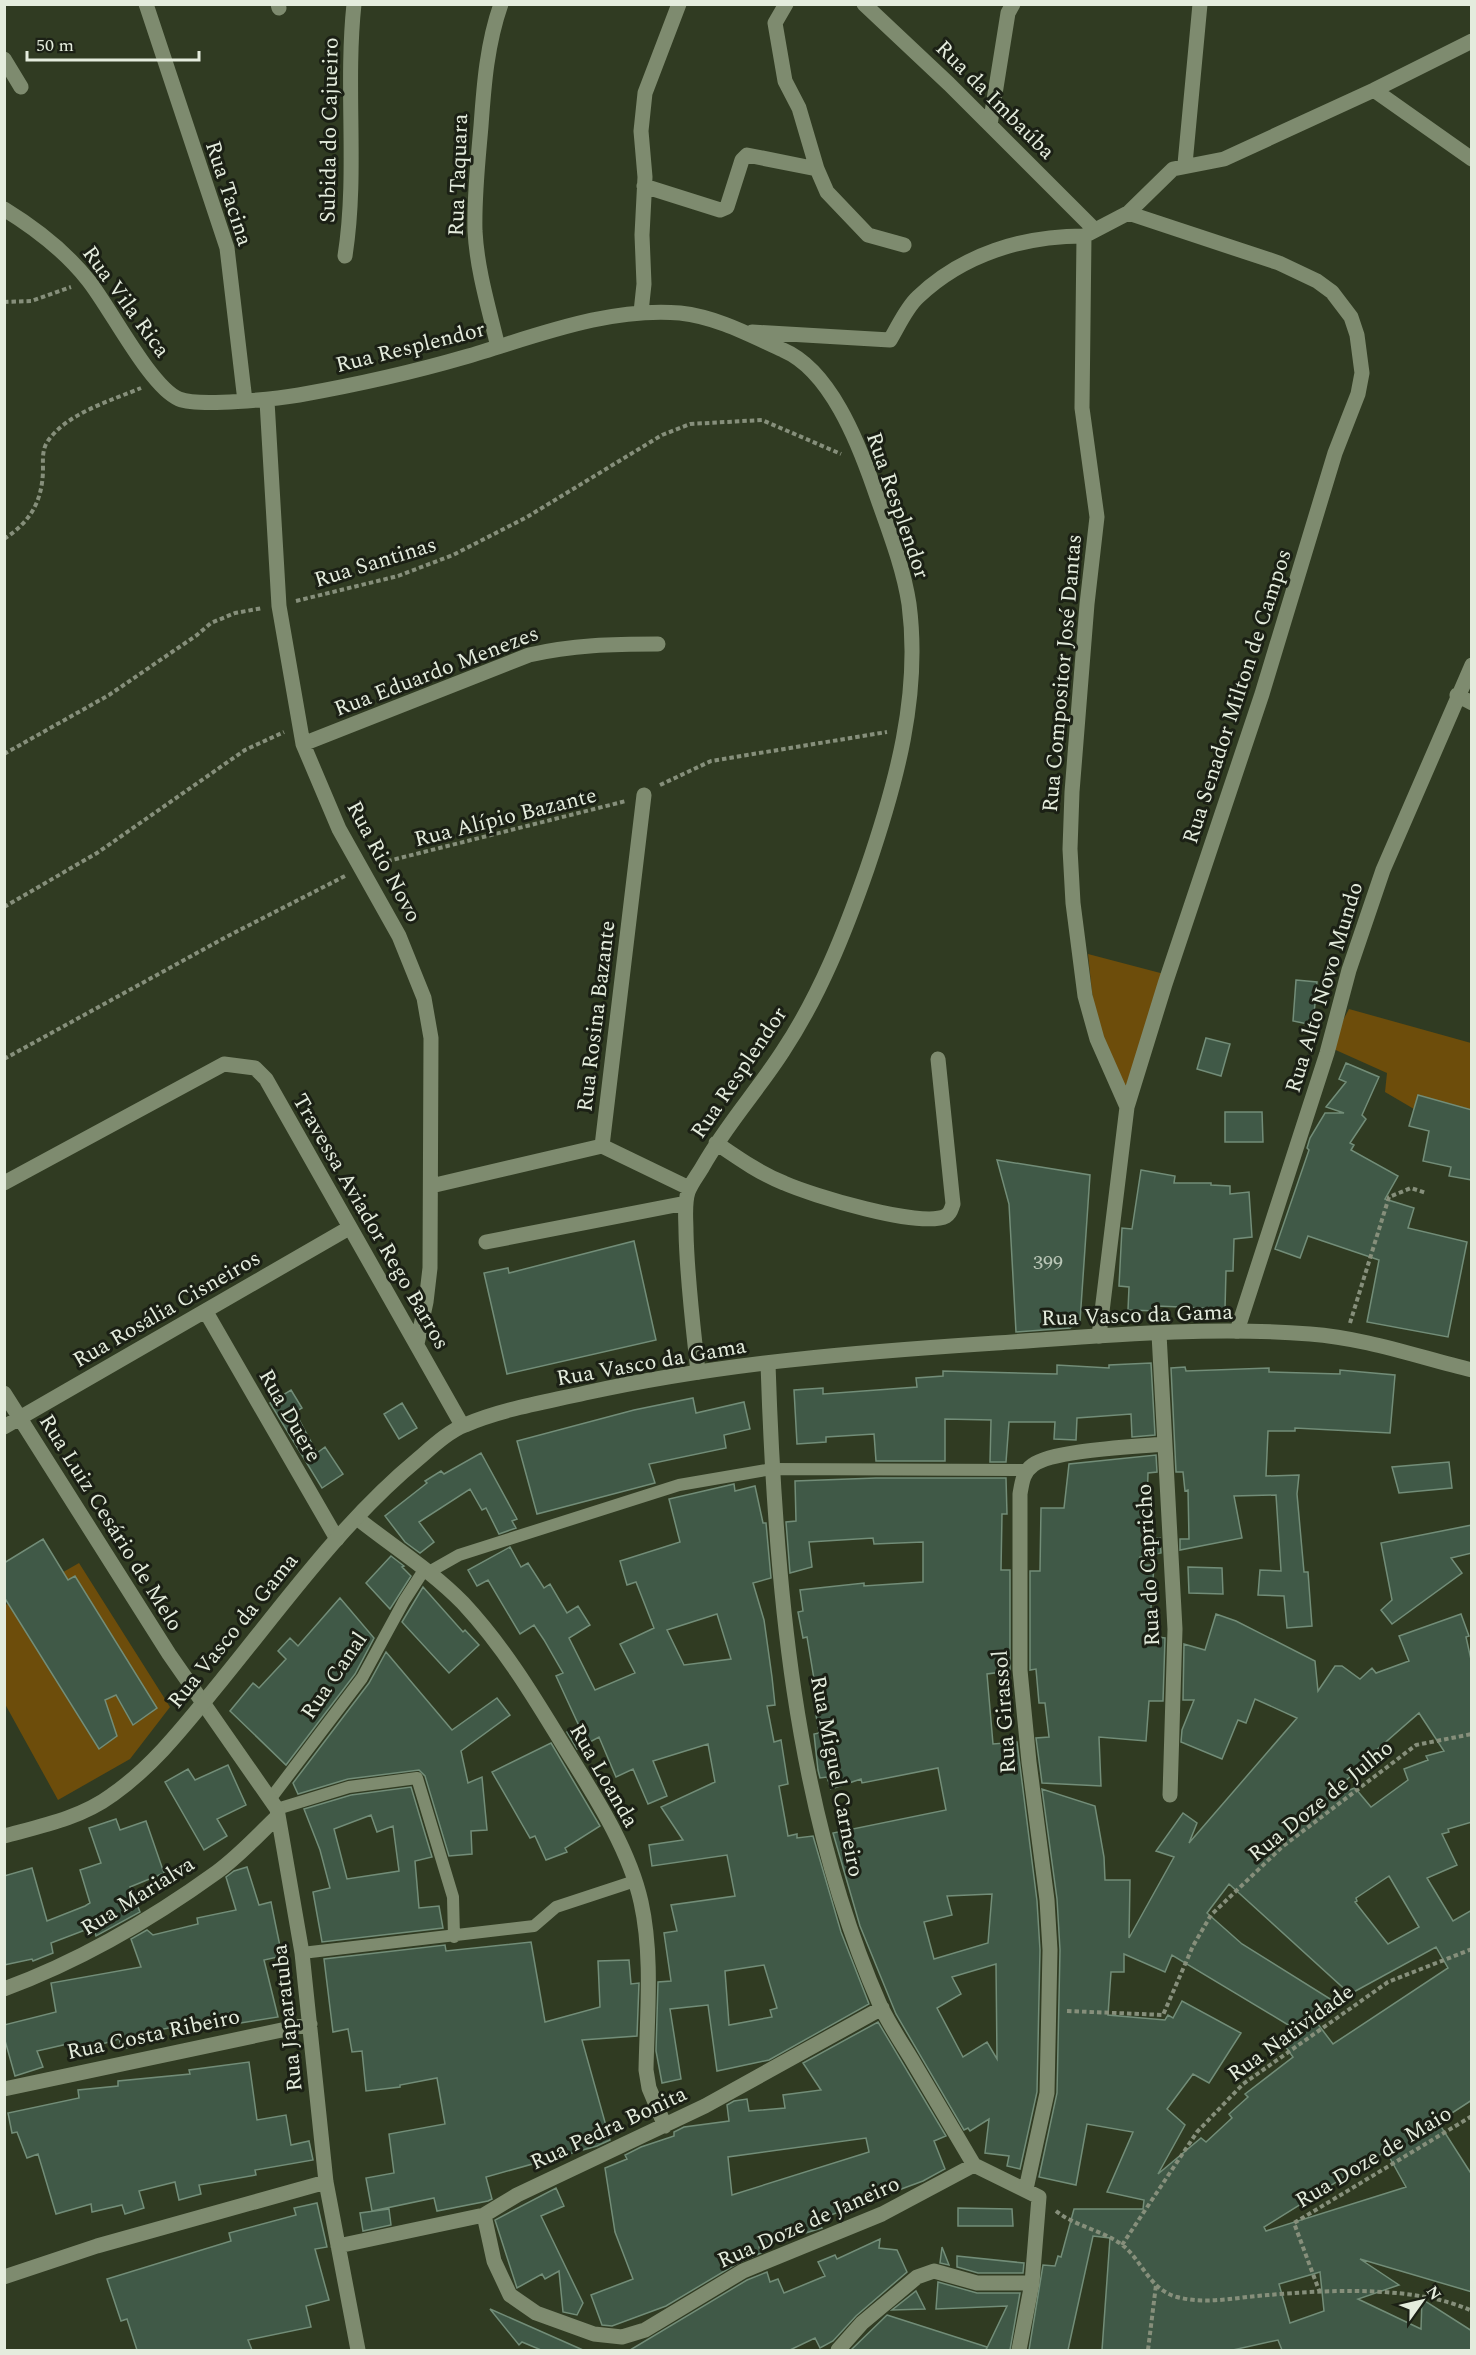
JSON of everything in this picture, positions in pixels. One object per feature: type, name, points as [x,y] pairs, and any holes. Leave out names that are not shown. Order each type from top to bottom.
[{"type":"street","name":"Rua Tacina","points":[[146,4],[227,248],[245,401]]},
{"type":"street","name":"Subida do Cajueiro","points":[[345,256],[352,207],[349,51],[354,4]]},
{"type":"street","name":"Rua Taquara","points":[[498,347],[481,279],[475,232],[476,178],[485,70],[492,29],[501,4]]},
{"type":"street","points":[[641,312],[644,284],[642,235],[644,186],[641,131],[645,93],[679,4]]},
{"type":"street","points":[[786,4],[775,23],[785,81],[799,108],[817,169],[827,192],[868,236],[903,245]]},
{"type":"street","name":"Rua da Imbaúba","points":[[864,4],[990,125],[1090,233]]},
{"type":"street","points":[[990,125],[1008,14],[1013,4]]},
{"type":"street","points":[[1185,164],[1200,4]]},
{"type":"street","points":[[743,332],[890,340],[916,298],[980,255],[1049,236],[1090,233],[1128,213],[1166,175],[1185,164],[1224,159],[1374,90],[1472,41]]},
{"type":"street","points":[[4,59],[21,87]]},
{"type":"street","points":[[1374,90],[1472,159]]},
{"type":"street","points":[[644,186],[720,210],[727,207],[742,160],[747,155],[817,169]]},
{"type":"street","name":"Rua Vila Rica","points":[[4,209],[27,223],[65,254],[88,280],[158,381],[183,401]]},
{"type":"street","name":"Rua Senador Milton de Campos","points":[[1099,1336],[1127,1107],[1165,984],[1262,694],[1335,453],[1358,394],[1362,374],[1357,335],[1351,317],[1332,292],[1317,281],[1278,263],[1128,213]]},
{"type":"street","name":"Rua Compositor José Dantas","points":[[1090,233],[1082,408],[1097,518],[1087,604],[1072,792],[1070,849],[1073,903],[1088,1006],[1097,1039],[1127,1107]]},
{"type":"street","name":"Rua Resplendor","points":[[183,401],[267,401],[371,383],[589,320],[641,312],[682,313],[717,320],[796,355],[822,377],[865,464],[894,548],[909,602],[911,657],[906,729],[899,768],[885,818],[855,904],[826,974],[784,1050],[716,1143],[687,1196]]},
{"type":"street","name":"Rua Rio Novo","points":[[267,401],[279,606],[303,744],[339,829],[399,936],[424,999],[431,1038],[430,1268],[417,1344]]},
{"type":"street","name":"Rua Eduardo Menezes","points":[[303,744],[529,655],[562,647],[597,644],[658,644]]},
{"type":"street","name":"Rua Alto Novo Mundo","points":[[1237,1331],[1328,1053],[1349,970],[1383,870],[1472,664]]},
{"type":"street","points":[[1457,695],[1472,703]]},
{"type":"street","name":"Rua Rosina Bazante","points":[[644,795],[602,1146],[687,1196]]},
{"type":"street","points":[[716,1143],[758,1171],[786,1185],[869,1211],[937,1218],[950,1212],[953,1204],[948,1134],[938,1059]]},
{"type":"street","name":"Travessa Aviador Rego Barros","points":[[4,1183],[224,1064],[255,1068],[266,1079],[462,1425]]},
{"type":"street","points":[[431,1186],[602,1146]]},
{"type":"street","points":[[486,1242],[687,1196],[687,1255],[698,1372]]},
{"type":"street","name":"Rua Rosália Cisneiros","points":[[4,1427],[349,1228]]},
{"type":"street","name":"Rua Duere","points":[[206,1312],[337,1539]]},
{"type":"street","name":"Rua Vasco da Gama","points":[[4,1836],[85,1811],[110,1797],[161,1751],[337,1539],[416,1460],[462,1425],[544,1402],[698,1372],[870,1352],[1099,1336],[1237,1331],[1345,1338],[1472,1370]]},
{"type":"street","name":"Rua do Capricho","points":[[1159,1334],[1175,1629],[1170,1795]]},
{"type":"street","name":"Rua Miguel Carneiro","points":[[768,1364],[772,1469],[793,1673],[822,1836],[831,1872],[882,2008],[974,2166]]},
{"type":"street","name":"Rua Luiz Cesário de Melo","points":[[4,1393],[202,1704]]},
{"type":"street","points":[[1027,1470],[1046,1458],[1164,1444]]},
{"type":"street","name":"Rua Girassol","points":[[1027,1470],[1020,1494],[1020,1670],[1047,1900],[1050,2010],[1047,2092],[1032,2193]]},
{"type":"street","name":"Rua Loanda","points":[[357,1518],[427,1571],[463,1603],[512,1661],[578,1769],[612,1831],[635,1881],[646,1933],[646,2070],[649,2088],[665,2126]]},
{"type":"street","name":"Rua Japaratuba","points":[[202,1704],[275,1808],[303,1953],[326,2182],[358,2350]]},
{"type":"street","name":"Rua Marialva","points":[[4,1989],[84,1954],[148,1917],[218,1871],[275,1808]]},
{"type":"street","name":"Rua Pedra Bonita","points":[[338,2246],[484,2215],[517,2194],[665,2126],[882,2008]]},
{"type":"street","name":"Rua Costa Ribeiro","points":[[4,2089],[310,2024]]},
{"type":"street","points":[[974,2166],[1032,2193],[1032,2283],[1019,2350]]},
{"type":"street","name":"Rua Doze de Janeiro","points":[[484,2215],[494,2261],[510,2295],[536,2313],[594,2334],[622,2337],[645,2330],[743,2271],[882,2214],[974,2166]]},
{"type":"street","points":[[4,2277],[97,2247],[326,2182]]},
{"type":"street","points":[[838,2350],[862,2323],[917,2277],[934,2271],[977,2283],[1032,2283]]},
{"type":"lane","points":[[427,1571],[459,1555],[679,1485],[772,1469],[1027,1470]]},
{"type":"lane","name":"Rua Canal","points":[[275,1808],[362,1678],[404,1600],[427,1571]]},
{"type":"lane","points":[[275,1808],[349,1787],[417,1778],[453,1897],[454,1937]]},
{"type":"lane","points":[[303,1953],[534,1926],[556,1907],[635,1881]]},
{"type":"path","points":[[4,302],[39,298],[88,280]]},
{"type":"path","points":[[4,539],[22,527],[35,510],[43,486],[43,452],[48,442],[67,423],[90,410],[158,381]]},
{"type":"path","name":"Rua Santinas","points":[[4,754],[109,695],[197,635],[211,622],[235,613],[279,606],[398,576],[453,555],[527,517],[662,435],[690,424],[762,420],[865,464]]},
{"type":"path","points":[[4,907],[97,853],[245,750],[299,726]]},
{"type":"path","name":"Rua Alípio Bazante","points":[[4,1059],[226,937],[361,868],[607,807],[644,795],[688,770],[711,761],[906,729]]},
{"type":"path","points":[[1345,1338],[1389,1197],[1411,1188],[1426,1193]]},
{"type":"path","name":"Rua Doze de Julho","points":[[1050,2010],[1163,2015],[1194,1946],[1211,1915],[1282,1846],[1416,1745],[1472,1734]]},
{"type":"path","name":"Rua Natividade","points":[[1122,2245],[1197,2132],[1243,2084],[1388,1982],[1472,1949]]},
{"type":"path","name":"Rua Doze de Maio","points":[[1320,2293],[1294,2223],[1472,2116]]},
{"type":"path","points":[[1032,2193],[1065,2217],[1122,2245],[1156,2284],[1174,2296],[1204,2300],[1356,2290],[1405,2295],[1472,2311]]},
{"type":"path","points":[[1148,2350],[1156,2284]]},
{"type":"shaded area","points":[[1088,954],[1168,975],[1130,1097],[1097,1039]]},
{"type":"shaded area","points":[[1349,1009],[1471,1043],[1471,1114],[1431,1119],[1385,1092],[1387,1073],[1329,1047]]},
{"type":"shaded area","points":[[79,1563],[170,1707],[130,1759],[58,1800],[5,1704],[4,1606]]},
{"type":"building","points":[[1296,980],[1317,982],[1313,1025],[1293,1021]]},
{"type":"building","points":[[1206,1038],[1230,1044],[1221,1076],[1197,1069]]},
{"type":"building","points":[[1346,1063],[1379,1077],[1362,1115],[1366,1119],[1350,1143],[1354,1145],[1351,1150],[1398,1176],[1385,1199],[1414,1208],[1408,1228],[1467,1242],[1448,1337],[1367,1322],[1379,1260],[1308,1236],[1300,1258],[1275,1249],[1309,1150],[1307,1148],[1310,1138],[1325,1113],[1344,1113],[1326,1107],[1346,1082],[1339,1079]]},
{"type":"building","points":[[1418,1095],[1472,1110],[1472,1180],[1449,1176],[1451,1167],[1423,1161],[1429,1131],[1409,1126]]},
{"type":"building","points":[[1225,1112],[1262,1112],[1263,1142],[1225,1142]]},
{"type":"building","points":[[997,1160],[1090,1175],[1080,1321],[1070,1328],[1016,1332],[1009,1204]]},
{"type":"building","points":[[1141,1170],[1175,1176],[1174,1183],[1211,1183],[1211,1185],[1230,1186],[1230,1194],[1249,1192],[1252,1237],[1234,1239],[1233,1271],[1226,1271],[1225,1309],[1158,1306],[1158,1311],[1128,1310],[1129,1287],[1119,1286],[1122,1228],[1132,1229]]},
{"type":"building","points":[[634,1241],[656,1340],[507,1374],[484,1273],[508,1268],[509,1273]]},
{"type":"building","points":[[1151,1363],[1155,1435],[1132,1437],[1131,1414],[1077,1418],[1076,1440],[1054,1439],[1055,1422],[1009,1422],[1006,1462],[990,1462],[991,1420],[945,1419],[945,1461],[876,1461],[874,1434],[826,1437],[826,1442],[797,1444],[794,1390],[823,1388],[823,1394],[917,1387],[916,1378],[943,1376],[943,1371],[1057,1374],[1057,1365],[1109,1368],[1109,1365]]},
{"type":"building","points":[[1185,1367],[1186,1371],[1269,1368],[1269,1372],[1340,1374],[1340,1370],[1395,1375],[1390,1433],[1295,1428],[1295,1431],[1268,1431],[1266,1476],[1299,1475],[1297,1494],[1304,1572],[1308,1572],[1312,1626],[1287,1628],[1284,1596],[1258,1595],[1260,1570],[1281,1571],[1276,1495],[1234,1496],[1242,1538],[1180,1550],[1180,1539],[1189,1539],[1188,1490],[1185,1491],[1183,1472],[1176,1472],[1171,1368]]},
{"type":"building","points":[[291,1390],[302,1408],[295,1412],[317,1453],[325,1447],[343,1474],[322,1488],[270,1403]]},
{"type":"building","points":[[693,1398],[696,1413],[744,1402],[750,1429],[724,1435],[726,1448],[649,1464],[655,1483],[537,1514],[517,1441],[634,1410]]},
{"type":"building","points":[[402,1403],[417,1428],[399,1439],[384,1414]]},
{"type":"building","points":[[481,1453],[517,1519],[512,1521],[516,1528],[499,1534],[486,1508],[482,1510],[470,1489],[419,1522],[434,1542],[420,1553],[405,1542],[385,1516],[427,1483],[425,1481],[441,1471],[444,1474]]},
{"type":"building","points":[[1156,1455],[1157,1472],[1148,1473],[1146,1538],[1160,1538],[1161,1553],[1140,1557],[1140,1565],[1154,1565],[1149,1636],[1165,1638],[1163,1701],[1149,1701],[1146,1741],[1099,1737],[1101,1786],[1042,1783],[1036,1738],[1049,1737],[1045,1703],[1039,1703],[1036,1669],[1030,1670],[1030,1571],[1040,1571],[1041,1508],[1064,1508],[1069,1464]]},
{"type":"building","points":[[1449,1462],[1452,1488],[1399,1493],[1392,1467]]},
{"type":"building","points":[[876,1478],[1006,1478],[1007,1514],[1002,1514],[1001,1570],[1010,1570],[1010,1671],[987,1674],[993,1744],[1017,1742],[1037,1901],[1040,1950],[1037,2092],[1020,2169],[1007,2166],[1009,2156],[985,2153],[989,2119],[970,2131],[968,2128],[964,2130],[896,2014],[860,1926],[833,1833],[946,1810],[938,1768],[862,1783],[861,1779],[831,1789],[827,1777],[820,1778],[818,1770],[814,1734],[819,1733],[816,1715],[820,1715],[807,1637],[803,1638],[798,1612],[803,1611],[800,1590],[864,1583],[864,1586],[923,1582],[923,1542],[874,1544],[873,1538],[809,1542],[812,1567],[790,1573],[786,1522],[796,1521],[795,1481]],"holes":[[[992,1894],[988,1943],[934,1959],[924,1922],[952,1915],[947,1896]],[[996,1964],[997,2059],[987,2042],[963,2057],[937,2008],[961,1994],[952,1977]]]},
{"type":"building","points":[[734,1484],[735,1491],[755,1486],[763,1523],[766,1523],[771,1578],[753,1583],[764,1620],[772,1677],[775,1705],[767,1706],[774,1742],[781,1740],[788,1784],[779,1786],[788,1836],[797,1834],[797,1838],[813,1836],[841,1932],[869,2004],[769,2060],[717,2071],[708,2005],[670,2009],[681,2079],[662,2083],[656,2051],[658,1982],[671,1981],[664,1933],[677,1931],[671,1905],[735,1896],[727,1855],[652,1866],[649,1845],[683,1840],[661,1807],[715,1782],[708,1744],[653,1761],[667,1796],[648,1804],[633,1769],[616,1777],[599,1737],[577,1749],[567,1732],[579,1726],[556,1676],[563,1673],[544,1640],[534,1625],[520,1634],[488,1580],[477,1586],[468,1570],[510,1547],[521,1567],[528,1563],[544,1588],[550,1584],[567,1613],[578,1606],[590,1625],[569,1638],[595,1690],[635,1673],[620,1644],[654,1628],[636,1582],[627,1585],[620,1561],[680,1542],[669,1499]],"holes":[[[717,1614],[731,1659],[684,1665],[667,1630]],[[764,1965],[777,2008],[770,2010],[772,2017],[729,2025],[725,1971]]]},
{"type":"building","points":[[1472,1525],[1472,1553],[1451,1558],[1462,1573],[1392,1624],[1381,1610],[1392,1600],[1381,1543]]},
{"type":"building","points":[[43,1539],[68,1580],[75,1576],[157,1708],[133,1725],[116,1695],[105,1700],[117,1736],[99,1749],[4,1597],[4,1563]]},
{"type":"building","points":[[391,1556],[404,1566],[402,1567],[411,1576],[390,1609],[366,1583]]},
{"type":"building","points":[[1188,1567],[1222,1568],[1223,1594],[1189,1593]]},
{"type":"building","points":[[423,1587],[463,1632],[465,1630],[479,1645],[449,1673],[402,1622]]},
{"type":"building","points":[[340,1598],[374,1638],[355,1674],[286,1765],[230,1711],[253,1683],[259,1688],[286,1659],[278,1651],[290,1638],[298,1646]]},
{"type":"building","points":[[1216,1614],[1236,1621],[1315,1661],[1318,1691],[1335,1666],[1342,1666],[1360,1679],[1372,1668],[1376,1673],[1409,1661],[1399,1636],[1461,1614],[1469,1636],[1466,1637],[1472,1664],[1472,1822],[1448,1829],[1449,1832],[1442,1834],[1457,1865],[1427,1878],[1453,1921],[1472,1910],[1472,2100],[1438,2122],[1472,2175],[1472,2292],[1360,2259],[1399,2285],[1358,2299],[1421,2329],[1422,2299],[1472,2331],[1472,2350],[1282,2350],[1278,2340],[1233,2350],[1102,2350],[1110,2238],[1093,2236],[1068,2350],[1029,2350],[1043,2265],[1055,2266],[1058,2256],[1061,2257],[1074,2209],[1143,2209],[1144,2200],[1107,2192],[1133,2132],[1087,2124],[1076,2185],[1039,2177],[1057,2093],[1060,1950],[1057,1899],[1042,1789],[1095,1806],[1104,1857],[1105,1880],[1130,1880],[1129,1938],[1174,1857],[1156,1851],[1183,1813],[1197,1823],[1189,1843],[1297,1718],[1255,1699],[1246,1723],[1238,1720],[1222,1759],[1181,1742],[1182,1730],[1194,1700],[1183,1700],[1184,1644],[1205,1650]],"holes":[[[1419,1713],[1444,1751],[1426,1756],[1428,1760],[1404,1769],[1408,1780],[1371,1807],[1355,1788],[1327,1798],[1354,1773],[1348,1775]],[[1389,1876],[1419,1927],[1388,1944],[1355,1902],[1356,1898]],[[1229,1884],[1350,1994],[1436,1947],[1448,1968],[1333,2044],[1311,2015],[1335,2002],[1242,1944],[1207,1913]],[[1124,1954],[1165,1972],[1172,1955],[1295,2029],[1285,2046],[1293,2057],[1245,2094],[1248,2097],[1229,2114],[1232,2118],[1206,2142],[1201,2138],[1158,2174],[1185,2125],[1167,2109],[1193,2074],[1209,2083],[1241,2033],[1182,2001],[1173,2018],[1168,2015],[1165,2020],[1108,2015],[1111,1972],[1124,1972]],[[1386,2151],[1406,2187],[1266,2231],[1264,2227]],[[1320,2272],[1324,2311],[1290,2323],[1279,2284]]]},
{"type":"building","points":[[386,1652],[452,1730],[497,1698],[510,1715],[461,1751],[468,1783],[482,1777],[487,1830],[471,1831],[472,1854],[449,1856],[425,1776],[419,1770],[348,1779],[298,1794],[293,1783],[369,1683]]},
{"type":"building","points":[[551,1743],[600,1826],[565,1848],[567,1852],[546,1860],[535,1836],[530,1838],[492,1772]]},
{"type":"building","points":[[228,1765],[246,1805],[217,1819],[227,1836],[204,1850],[165,1782],[188,1769],[195,1780]]},
{"type":"building","points":[[411,1787],[432,1857],[415,1861],[419,1908],[439,1906],[443,1928],[322,1942],[313,1892],[330,1888],[320,1850],[304,1809],[351,1795]],"holes":[[[371,1815],[377,1832],[393,1826],[399,1871],[347,1879],[334,1829]]]},
{"type":"building","points":[[116,1819],[120,1830],[146,1821],[164,1873],[130,1887],[140,1912],[96,1936],[93,1927],[51,1943],[53,1953],[33,1961],[32,1959],[4,1965],[4,1876],[32,1868],[47,1921],[85,1906],[90,1903],[80,1870],[101,1863],[89,1828]]},
{"type":"building","points":[[247,1867],[259,1905],[271,1902],[282,1956],[264,1960],[278,2017],[184,2032],[184,2025],[143,2033],[145,2043],[122,2049],[119,2039],[75,2052],[72,2043],[37,2051],[43,2067],[15,2076],[4,2037],[4,2025],[56,2012],[51,1983],[141,1967],[131,1939],[147,1930],[153,1935],[198,1924],[197,1918],[236,1910],[226,1877],[234,1871]]},
{"type":"building","points":[[531,1942],[545,2022],[600,2007],[598,1961],[629,1960],[631,1984],[639,1983],[637,2036],[582,2040],[610,2140],[597,2146],[486,2177],[492,2199],[488,2201],[437,2211],[434,2198],[372,2211],[366,2178],[394,2173],[389,2134],[445,2124],[437,2078],[400,2085],[400,2087],[366,2091],[362,2051],[352,2052],[348,2029],[333,2032],[324,1959],[445,1945],[446,1951]]},
{"type":"building","points":[[878,2022],[946,2136],[934,2141],[945,2169],[923,2181],[828,2216],[828,2220],[819,2222],[822,2228],[759,2247],[761,2253],[738,2263],[666,2306],[612,2326],[602,2325],[591,2295],[633,2279],[615,2232],[605,2168],[627,2159],[625,2155],[641,2147],[674,2136],[674,2132],[684,2127],[729,2121],[727,2105],[734,2101],[747,2099],[749,2111],[785,2108],[783,2095],[821,2090],[803,2063]],"holes":[[[866,2138],[869,2152],[732,2195],[728,2157]]]},
{"type":"building","points":[[249,2062],[257,2120],[286,2115],[291,2145],[309,2141],[313,2160],[255,2170],[256,2175],[199,2185],[201,2194],[179,2200],[175,2182],[139,2191],[144,2208],[125,2214],[122,2205],[92,2212],[91,2204],[56,2214],[38,2154],[27,2158],[17,2132],[12,2133],[8,2113],[79,2098],[78,2090],[118,2086],[118,2081],[190,2074],[189,2070]]},
{"type":"building","points":[[556,2188],[564,2206],[541,2216],[583,2303],[577,2315],[563,2312],[559,2271],[545,2279],[542,2274],[517,2288],[495,2220]]},
{"type":"building","points":[[317,2203],[327,2247],[315,2249],[329,2300],[306,2306],[311,2327],[248,2340],[252,2350],[137,2350],[127,2319],[121,2321],[107,2279],[231,2241],[229,2233],[296,2215],[294,2208]]},
{"type":"building","points":[[958,2208],[1012,2209],[1013,2226],[958,2226]]},
{"type":"building","points":[[389,2209],[391,2225],[363,2231],[360,2213]]},
{"type":"building","points":[[880,2239],[879,2248],[897,2250],[907,2272],[856,2316],[833,2341],[820,2348],[815,2338],[790,2350],[630,2350],[747,2280],[767,2272],[770,2282],[778,2279],[784,2293],[825,2276],[818,2262],[835,2255],[837,2259]]},
{"type":"building","points":[[942,2247],[949,2265],[940,2263]]},
{"type":"building","points":[[957,2256],[1024,2263],[1023,2273],[978,2273],[957,2267]]},
{"type":"building","points":[[938,2282],[977,2293],[1020,2293],[1010,2350],[986,2350],[1007,2306],[936,2309]]},
{"type":"building","points":[[916,2291],[925,2309],[892,2310]]},
{"type":"building","points":[[490,2309],[583,2350],[541,2350],[522,2342],[519,2345]]},
{"type":"building","points":[[887,2315],[987,2347],[986,2350],[851,2350]]}]
